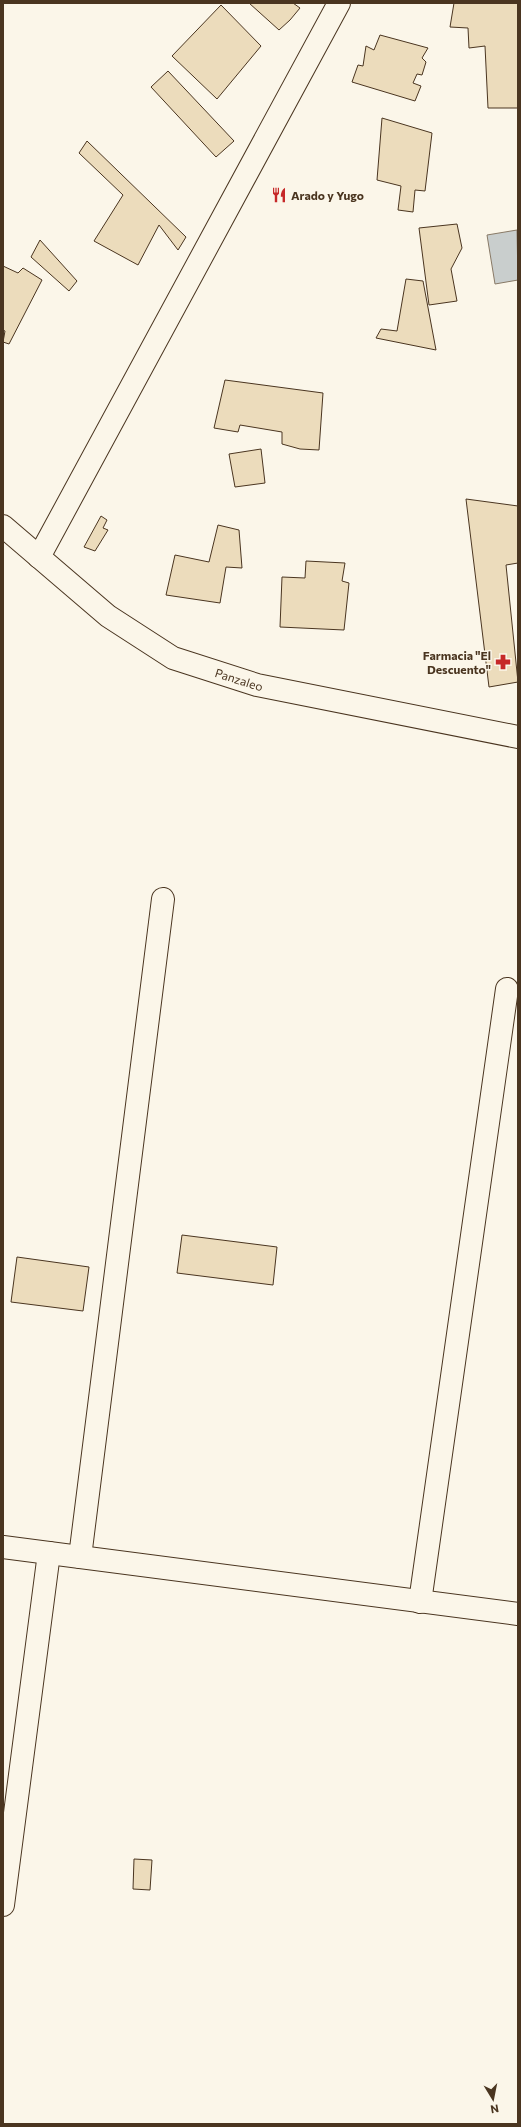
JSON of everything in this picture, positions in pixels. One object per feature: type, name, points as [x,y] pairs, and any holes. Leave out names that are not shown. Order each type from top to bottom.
[{"type":"street","points":[[39,557],[339,3]]},
{"type":"street","name":"Panzaleo","points":[[3,526],[108,616],[173,658],[257,685],[518,737]]},
{"type":"street","points":[[80,1557],[163,899]]},
{"type":"street","points":[[420,1602],[506,989]]},
{"type":"street","points":[[3,1547],[518,1614]]},
{"type":"street","points":[[3,1898],[49,1553]]},
{"type":"shaded area","points":[[517,230],[518,280],[495,284],[487,235]]},
{"type":"building","points":[[249,3],[293,3],[300,8],[279,30]]},
{"type":"building","points":[[454,3],[518,3],[518,108],[488,108],[485,46],[469,48],[468,28],[450,27]]},
{"type":"building","points":[[221,5],[261,46],[217,99],[172,56]]},
{"type":"building","points":[[380,35],[428,48],[422,58],[426,62],[422,75],[417,74],[413,83],[421,86],[415,101],[352,82],[358,65],[363,66],[366,46],[374,50]]},
{"type":"building","points":[[168,71],[234,141],[216,157],[151,87]]},
{"type":"building","points":[[382,118],[432,133],[425,191],[415,190],[413,212],[398,210],[401,186],[377,180]]},
{"type":"building","points":[[87,141],[186,237],[178,250],[159,225],[138,265],[94,241],[123,195],[79,153]]},
{"type":"building","points":[[457,224],[462,248],[451,269],[457,301],[429,305],[419,228]]},
{"type":"building","points":[[40,240],[77,281],[69,291],[31,257]]},
{"type":"building","points":[[3,266],[18,273],[23,268],[42,280],[9,344],[3,342],[5,331],[3,330]]},
{"type":"building","points":[[406,279],[423,281],[436,350],[376,338],[381,329],[397,331]]},
{"type":"building","points":[[225,380],[323,393],[319,450],[300,449],[282,444],[282,432],[240,425],[238,432],[214,428]]},
{"type":"building","points":[[261,449],[265,483],[235,487],[229,454]]},
{"type":"building","points":[[466,499],[518,506],[518,563],[506,565],[518,682],[489,687]]},
{"type":"building","points":[[101,516],[107,520],[103,528],[108,530],[95,551],[84,547]]},
{"type":"building","points":[[218,525],[239,530],[242,568],[226,567],[220,603],[166,595],[175,555],[209,562]]},
{"type":"building","points":[[306,561],[345,563],[342,581],[349,583],[344,630],[280,627],[282,577],[305,578]]},
{"type":"building","points":[[182,1235],[277,1247],[273,1285],[177,1273]]},
{"type":"building","points":[[17,1257],[89,1267],[83,1311],[11,1302]]},
{"type":"building","points":[[134,1859],[152,1860],[150,1890],[133,1889]]},
{"type":"place","name":"Arado y Yugo","points":[[279,195]]},
{"type":"place","name":"Farmacia \"El Descuento\"","points":[[503,662]]}]
